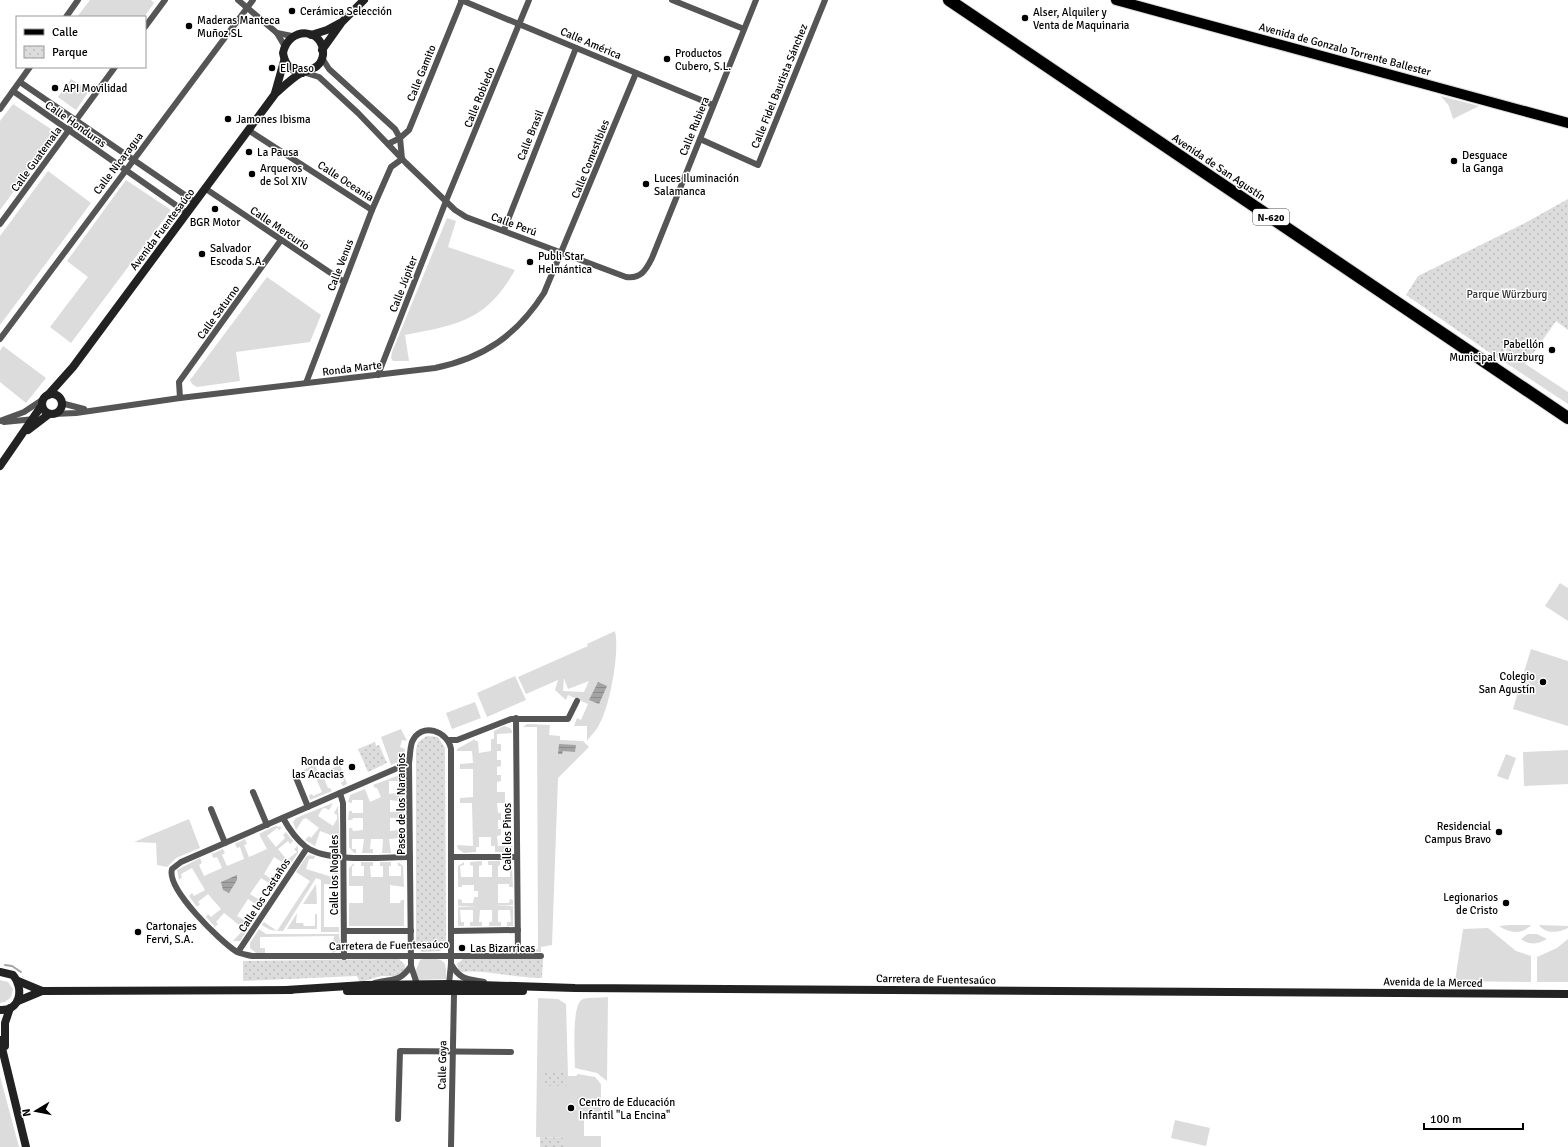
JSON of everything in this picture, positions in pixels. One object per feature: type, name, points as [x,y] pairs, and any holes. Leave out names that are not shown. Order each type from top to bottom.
[{"type":"highway","name":"Avenida de San Agustín","points":[[944,0],[952,3],[1568,418]]},
{"type":"main road","points":[[342,22],[327,30],[311,35],[301,33],[292,36],[284,45],[284,61],[292,69],[304,73],[313,70],[319,65],[322,54],[342,22],[364,0]]},
{"type":"main road","name":"Avenida de Gonzalo Torrente Ballester","points":[[1116,0],[1568,123]]},
{"type":"main road","points":[[311,35],[320,43],[322,54]]},
{"type":"main road","name":"Avenida Fuentesaúco","points":[[0,466],[20,439],[44,400],[65,377],[206,189],[274,94],[284,61]]},
{"type":"main road","name":"Avenida Fuentesaúco","points":[[274,94],[304,73]]},
{"type":"main road","name":"Avenida Fuentesaúco","points":[[61,401],[65,377]]},
{"type":"main road","points":[[53,394],[61,401],[61,408],[48,415],[44,410],[44,400],[53,394]]},
{"type":"main road","name":"Avenida Fuentesaúco","points":[[20,439],[48,415]]},
{"type":"main road","name":"Carretera de Fuentesaúco","points":[[0,972],[10,973],[18,981],[42,991]]},
{"type":"main road","points":[[18,981],[20,994],[18,1001]]},
{"type":"main road","name":"Carretera de Fuentesaúco","points":[[10,1008],[18,1001],[42,991],[286,990],[389,992],[418,988],[443,987],[449,984],[495,984],[575,988],[1297,992]]},
{"type":"main road","points":[[452,992],[455,988],[473,984]]},
{"type":"main road","name":"Carretera de Fuentesaúco","points":[[286,990],[364,985],[418,988],[452,992],[536,991],[575,988]]},
{"type":"main road","name":"Avenida de la Merced","points":[[1297,992],[1568,994]]},
{"type":"main road","points":[[0,1010],[10,1008],[5,1023],[5,1065]]},
{"type":"main road","points":[[0,1040],[26,1147]]},
{"type":"street","points":[[67,16],[78,0]]},
{"type":"street","points":[[146,26],[165,0]]},
{"type":"street","points":[[238,0],[277,33],[284,45]]},
{"type":"street","name":"Calle Nicaragua","points":[[0,339],[246,7],[253,0]]},
{"type":"street","name":"Calle América","points":[[462,0],[713,105]]},
{"type":"street","name":"Calle Gamito","points":[[388,144],[400,138],[409,130],[462,0]]},
{"type":"street","name":"Calle Robledo","points":[[446,201],[529,0]]},
{"type":"street","points":[[672,0],[744,29]]},
{"type":"street","name":"Calle Rubiera","points":[[637,277],[645,271],[652,258],[756,0]]},
{"type":"street","name":"Calle Fidel Bautista Sánchez","points":[[700,139],[758,165],[825,0]]},
{"type":"street","points":[[277,33],[292,36]]},
{"type":"street","name":"Calle Brasil","points":[[504,230],[576,48]]},
{"type":"street","points":[[322,54],[329,69],[395,128],[400,138],[402,158]]},
{"type":"street","points":[[0,108],[29,68]]},
{"type":"street","name":"Calle Guatemala","points":[[0,224],[114,68]]},
{"type":"street","name":"Calle Perú","points":[[304,73],[319,77],[455,210],[466,217],[563,252],[626,277],[637,277]]},
{"type":"street","name":"Calle Comestibles","points":[[563,252],[636,73]]},
{"type":"street","name":"Calle Honduras","points":[[20,82],[195,202]]},
{"type":"street","name":"Calle Honduras","points":[[13,92],[187,213]]},
{"type":"street","name":"Calle Oceanía","points":[[248,130],[372,210]]},
{"type":"street","name":"Calle Venus","points":[[306,383],[372,210],[391,167],[402,158]]},
{"type":"street","name":"Calle Mercurio","points":[[206,189],[344,282]]},
{"type":"street","name":"Calle Júpiter","points":[[378,375],[446,201]]},
{"type":"street","name":"Calle Saturno","points":[[180,398],[179,382],[281,240]]},
{"type":"street","name":"Ronda Marte","points":[[0,421],[12,422],[48,415],[76,413],[180,398],[451,365],[486,351],[508,336],[534,308],[544,293],[563,252]]},
{"type":"street","name":"Ronda Marte","points":[[0,421],[24,412],[44,400]]},
{"type":"street","name":"Ronda Marte","points":[[61,401],[77,408],[90,410]]},
{"type":"street","points":[[12,422],[17,425],[20,431],[20,439]]},
{"type":"street","points":[[449,984],[451,964],[451,749],[448,740],[457,740],[505,720],[516,718],[568,719],[577,701]]},
{"type":"street","name":"Calle los Pinos","points":[[516,718],[518,956]]},
{"type":"street","name":"Paseo de los Naranjos","points":[[418,988],[411,966],[409,764],[412,742],[420,732],[429,729],[434,730],[448,740]]},
{"type":"street","points":[[238,952],[217,936],[200,918],[173,881],[171,873],[175,866],[225,842],[409,764]]},
{"type":"street","points":[[294,775],[308,807]]},
{"type":"street","points":[[253,792],[267,825]]},
{"type":"street","name":"Calle los Nogales","points":[[340,793],[343,803],[344,957]]},
{"type":"street","points":[[211,809],[225,842]]},
{"type":"street","points":[[283,818],[288,828],[307,848],[330,856],[344,858],[410,857]]},
{"type":"street","name":"Calle los Castaños","points":[[238,952],[307,848]]},
{"type":"street","points":[[450,857],[517,857]]},
{"type":"street","points":[[451,931],[518,930]]},
{"type":"street","points":[[344,931],[411,931]]},
{"type":"street","name":"Carretera de Fuentesaúco","points":[[238,952],[262,957],[451,955],[541,956]]},
{"type":"street","points":[[451,964],[456,974],[464,978],[495,984]]},
{"type":"street","points":[[364,985],[384,980],[395,980],[404,976],[411,966]]},
{"type":"street","name":"Calle Goya","points":[[449,984],[454,994],[451,1147]]},
{"type":"street","points":[[398,1119],[400,1051],[510,1052]]},
{"type":"green space","points":[[90,0],[151,0],[154,3],[145,16],[78,16]]},
{"type":"green space","points":[[71,79],[89,91],[76,110],[58,97]]},
{"type":"green space","points":[[1441,96],[1479,106],[1453,119],[1449,106]]},
{"type":"green space","points":[[13,104],[57,133],[0,210],[0,121]]},
{"type":"green space","points":[[48,171],[91,203],[0,325],[0,236]]},
{"type":"green space","points":[[126,180],[171,210],[71,343],[50,327],[88,277],[67,261]]},
{"type":"green space","name":"Parque Würzburg","points":[[1568,199],[1568,330],[1556,321],[1526,364],[1505,350],[1499,359],[1406,295],[1418,276],[1525,223]]},
{"type":"green space","points":[[447,218],[456,221],[448,247],[515,270],[493,300],[482,310],[469,318],[440,328],[405,335],[409,361],[393,361],[391,358],[392,352]]},
{"type":"green space","points":[[267,277],[321,315],[310,342],[236,352],[240,381],[197,387],[192,384],[190,380]]},
{"type":"green space","points":[[3,346],[46,378],[26,403],[0,382],[0,351]]},
{"type":"green space","points":[[1509,353],[1568,392],[1568,404],[1503,361]]},
{"type":"green space","points":[[1560,583],[1568,588],[1568,621],[1545,606]]},
{"type":"green space","points":[[615,631],[615,664],[607,704],[599,726],[587,741],[587,726],[574,726],[577,718],[581,720],[588,704],[568,695],[566,700],[555,690],[558,680],[526,694],[518,677],[588,646],[587,644]],"holes":[[[564,678],[568,689],[589,681],[584,692],[563,691]]]},
{"type":"green space","points":[[1531,649],[1568,661],[1568,726],[1513,709]]},
{"type":"green space","points":[[515,676],[526,700],[487,717],[477,693]]},
{"type":"green space","points":[[475,702],[481,718],[452,729],[446,713]]},
{"type":"green space","points":[[527,724],[550,725],[549,735],[560,736],[560,740],[583,741],[589,747],[558,778],[552,945],[541,947],[541,952],[524,952],[523,949],[538,949],[537,727],[523,727]]},
{"type":"green space","points":[[504,726],[510,728],[512,733],[497,734],[497,744],[501,744],[501,751],[497,751],[497,760],[501,760],[501,766],[497,767],[497,775],[501,775],[501,781],[497,782],[497,792],[505,792],[505,803],[497,803],[498,813],[501,813],[501,820],[498,820],[498,829],[501,829],[501,835],[497,836],[498,846],[513,846],[509,852],[495,852],[495,846],[491,846],[491,837],[479,837],[479,847],[476,847],[476,852],[464,853],[458,849],[457,845],[473,846],[472,803],[460,803],[460,798],[473,797],[473,769],[460,769],[460,764],[473,763],[472,751],[457,751],[457,749],[475,739],[475,741],[478,741],[479,753],[491,751],[491,739],[494,739],[494,731]]},
{"type":"green space","points":[[401,729],[407,741],[402,740],[400,747],[405,749],[404,755],[401,760],[391,765],[381,737]]},
{"type":"green space","points":[[427,736],[438,737],[445,748],[446,946],[440,951],[422,952],[416,945],[416,750],[418,742]]},
{"type":"green space","points":[[375,742],[376,746],[379,745],[387,763],[368,772],[358,749]]},
{"type":"green space","points":[[1568,750],[1568,784],[1524,786],[1523,752]]},
{"type":"green space","points":[[1506,754],[1516,758],[1508,780],[1497,776]]},
{"type":"green space","points":[[315,764],[319,774],[340,765],[347,784],[343,786],[341,783],[344,781],[340,772],[324,779],[328,788],[332,791],[310,800],[309,795],[312,794],[313,796],[322,792],[312,769],[303,773],[300,777],[298,773]]},
{"type":"green space","points":[[397,776],[402,778],[403,784],[400,784],[400,781],[389,781],[389,794],[403,792],[403,802],[390,800],[390,812],[404,811],[404,820],[400,820],[400,818],[390,818],[390,831],[404,829],[404,850],[399,853],[399,849],[401,849],[401,838],[389,839],[391,853],[382,853],[383,839],[371,839],[370,849],[373,849],[373,853],[362,853],[364,839],[352,839],[352,849],[356,849],[356,853],[354,853],[349,847],[349,828],[352,828],[353,831],[363,830],[363,818],[353,818],[352,820],[348,820],[349,811],[352,811],[352,813],[363,813],[363,800],[352,800],[352,803],[348,802],[350,795],[365,789],[370,802],[381,797],[377,788],[373,785]]},
{"type":"green space","points":[[333,803],[329,810],[325,808],[322,809],[318,816],[333,826],[337,819],[337,815],[334,813],[338,806],[340,846],[338,850],[331,852],[336,837],[320,831],[315,846],[305,840],[309,836],[311,838],[319,828],[306,818],[303,819],[296,830],[293,822],[296,818]]},
{"type":"green space","points":[[189,819],[200,848],[176,858],[167,867],[157,865],[156,843],[134,842]]},
{"type":"green space","points":[[275,826],[282,827],[279,830],[277,828],[267,836],[276,847],[285,838],[283,835],[286,832],[293,841],[290,844],[288,841],[278,849],[287,860],[297,852],[294,849],[298,846],[298,853],[287,869],[284,867],[285,864],[274,857],[264,874],[274,881],[277,877],[280,880],[273,890],[270,888],[272,885],[261,878],[250,894],[261,901],[263,898],[267,901],[260,910],[257,908],[258,906],[248,899],[237,916],[247,922],[249,919],[253,922],[240,941],[233,941],[244,929],[224,913],[216,922],[218,924],[215,927],[206,917],[208,914],[211,917],[221,909],[208,894],[198,902],[200,904],[197,907],[189,896],[192,893],[194,896],[205,890],[192,868],[181,874],[182,877],[179,880],[177,870],[200,858],[202,863],[199,865],[204,876],[222,868],[217,857],[213,858],[212,854],[223,849],[225,853],[222,855],[227,866],[244,859],[240,847],[237,848],[235,844],[245,839],[247,844],[244,845],[249,857],[267,849],[259,834]]},
{"type":"green space","points":[[309,855],[315,856],[314,859],[309,859],[306,869],[332,877],[336,867],[329,863],[330,861],[338,865],[339,885],[324,884],[324,927],[339,927],[339,932],[321,932],[321,880],[316,878],[283,931],[277,931],[310,881],[296,872],[306,857]]},
{"type":"green space","points":[[482,861],[482,865],[479,866],[479,877],[492,877],[492,865],[488,865],[488,861],[500,861],[500,865],[498,866],[498,877],[510,877],[510,865],[507,865],[506,862],[512,866],[513,887],[509,887],[509,884],[498,884],[498,903],[509,903],[510,899],[513,900],[513,905],[494,906],[513,906],[513,926],[507,926],[507,922],[511,922],[510,910],[498,910],[498,922],[501,922],[501,926],[489,926],[489,922],[492,922],[492,910],[480,910],[479,922],[482,922],[482,926],[470,926],[470,922],[473,922],[473,910],[460,910],[461,922],[464,922],[464,926],[458,926],[458,907],[478,906],[458,906],[458,899],[462,900],[462,903],[473,903],[474,897],[478,897],[478,891],[474,891],[474,885],[462,885],[462,887],[458,887],[458,866],[464,862],[464,865],[460,866],[461,877],[473,877],[473,866],[470,865],[470,862]]},
{"type":"green space","points":[[361,862],[373,862],[373,866],[370,866],[371,877],[383,877],[383,866],[380,866],[380,862],[391,862],[391,866],[389,866],[389,876],[401,876],[401,866],[398,866],[398,862],[403,866],[404,887],[390,885],[390,903],[400,903],[401,900],[404,900],[404,926],[349,926],[349,903],[363,903],[363,886],[349,886],[349,868],[354,863],[354,866],[352,866],[352,876],[364,876],[364,866],[361,866]]},
{"type":"green space","points":[[316,884],[317,904],[303,904]]},
{"type":"green space","points":[[297,913],[296,923],[303,923],[304,926],[315,926],[315,914],[317,914],[317,929],[287,929]]},
{"type":"green space","points":[[264,922],[277,931],[269,929],[262,925]]},
{"type":"green space","points":[[1531,925],[1520,932],[1507,930],[1499,926]]},
{"type":"green space","points":[[1539,925],[1568,926],[1568,928],[1561,931],[1552,932],[1545,930]]},
{"type":"green space","points":[[1488,928],[1516,951],[1531,956],[1531,982],[1455,981],[1463,929]]},
{"type":"green space","points":[[259,929],[266,934],[339,934],[340,945],[335,952],[332,953],[334,936],[260,937],[260,948],[265,948],[265,953],[256,953],[250,948],[250,943]]},
{"type":"green space","points":[[1528,934],[1537,934],[1547,939],[1534,944],[1528,943],[1521,939]]},
{"type":"green space","points":[[1568,939],[1568,982],[1537,982],[1537,957],[1557,948]]},
{"type":"green space","points":[[399,959],[405,965],[405,969],[396,976],[381,976],[360,982],[357,976],[243,981],[243,961]]},
{"type":"green space","points":[[435,959],[442,961],[446,967],[446,979],[417,980],[416,970],[420,960]]},
{"type":"green space","points":[[463,959],[543,959],[542,978],[469,971],[459,972],[457,964]]},
{"type":"green space","points":[[0,980],[8,982],[13,989],[11,997],[5,1002],[0,1003]]},
{"type":"green space","points":[[608,997],[607,1081],[597,1073],[575,1068],[574,1030],[579,1003],[583,999]]},
{"type":"green space","points":[[538,998],[558,999],[566,1004],[568,1076],[576,1076],[578,1074],[595,1077],[601,1084],[601,1118],[584,1120],[584,1136],[601,1136],[601,1147],[565,1147],[565,1138],[536,1137]]},
{"type":"green space","points":[[543,1073],[565,1073],[566,1086],[544,1086]]},
{"type":"green space","points":[[0,1076],[19,1147],[0,1147]]},
{"type":"green space","points":[[1175,1120],[1210,1128],[1206,1146],[1171,1138]]},
{"type":"green space","points":[[540,1137],[565,1138],[565,1147],[540,1147]]},
{"type":"shaded area","points":[[598,682],[607,686],[599,704],[589,700]]},
{"type":"shaded area","points":[[559,744],[576,745],[575,752],[563,751],[562,754],[558,754]]},
{"type":"shaded area","points":[[237,875],[237,880],[229,893],[223,890],[221,882]]},
{"type":"waterway","points":[[5,965],[12,966],[21,972]]},
{"type":"place","name":"Cerámica Selección","points":[[292,11]]},
{"type":"place","name":"Alser, Alquiler y Venta de Maquinaria","points":[[1025,18]]},
{"type":"place","name":"Maderas Manteca Muñoz SL","points":[[189,26]]},
{"type":"place","name":"Productos Cubero, S.L.","points":[[667,59]]},
{"type":"place","name":"El Paso","points":[[272,68]]},
{"type":"place","name":"API Movilidad","points":[[55,88]]},
{"type":"place","name":"Jamones Ibisma","points":[[228,119]]},
{"type":"place","name":"La Pausa","points":[[249,152]]},
{"type":"place","name":"Desguace la Ganga","points":[[1454,161]]},
{"type":"place","name":"Arqueros de Sol XIV","points":[[252,174]]},
{"type":"place","name":"Luces Iluminación Salamanca","points":[[646,184]]},
{"type":"place","name":"BGR Motor","points":[[215,209]]},
{"type":"place","name":"Salvador Escoda S.A.","points":[[202,254]]},
{"type":"place","name":"Publi Star Helmántica","points":[[530,262]]},
{"type":"place","name":"Pabellón Municipal Würzburg","points":[[1552,350]]},
{"type":"place","name":"Colegio San Agustín","points":[[1543,682]]},
{"type":"place","name":"Ronda de las Acacias","points":[[352,767]]},
{"type":"place","name":"Residencial Campus Bravo","points":[[1499,832]]},
{"type":"place","name":"Legionarios de Cristo","points":[[1506,903]]},
{"type":"place","name":"Cartonajes Fervi, S.A.","points":[[138,932]]},
{"type":"place","name":"Las Bizarricas","points":[[462,948]]},
{"type":"place","name":"Centro de Educación Infantil \"La Encina\"","points":[[571,1108]]}]
